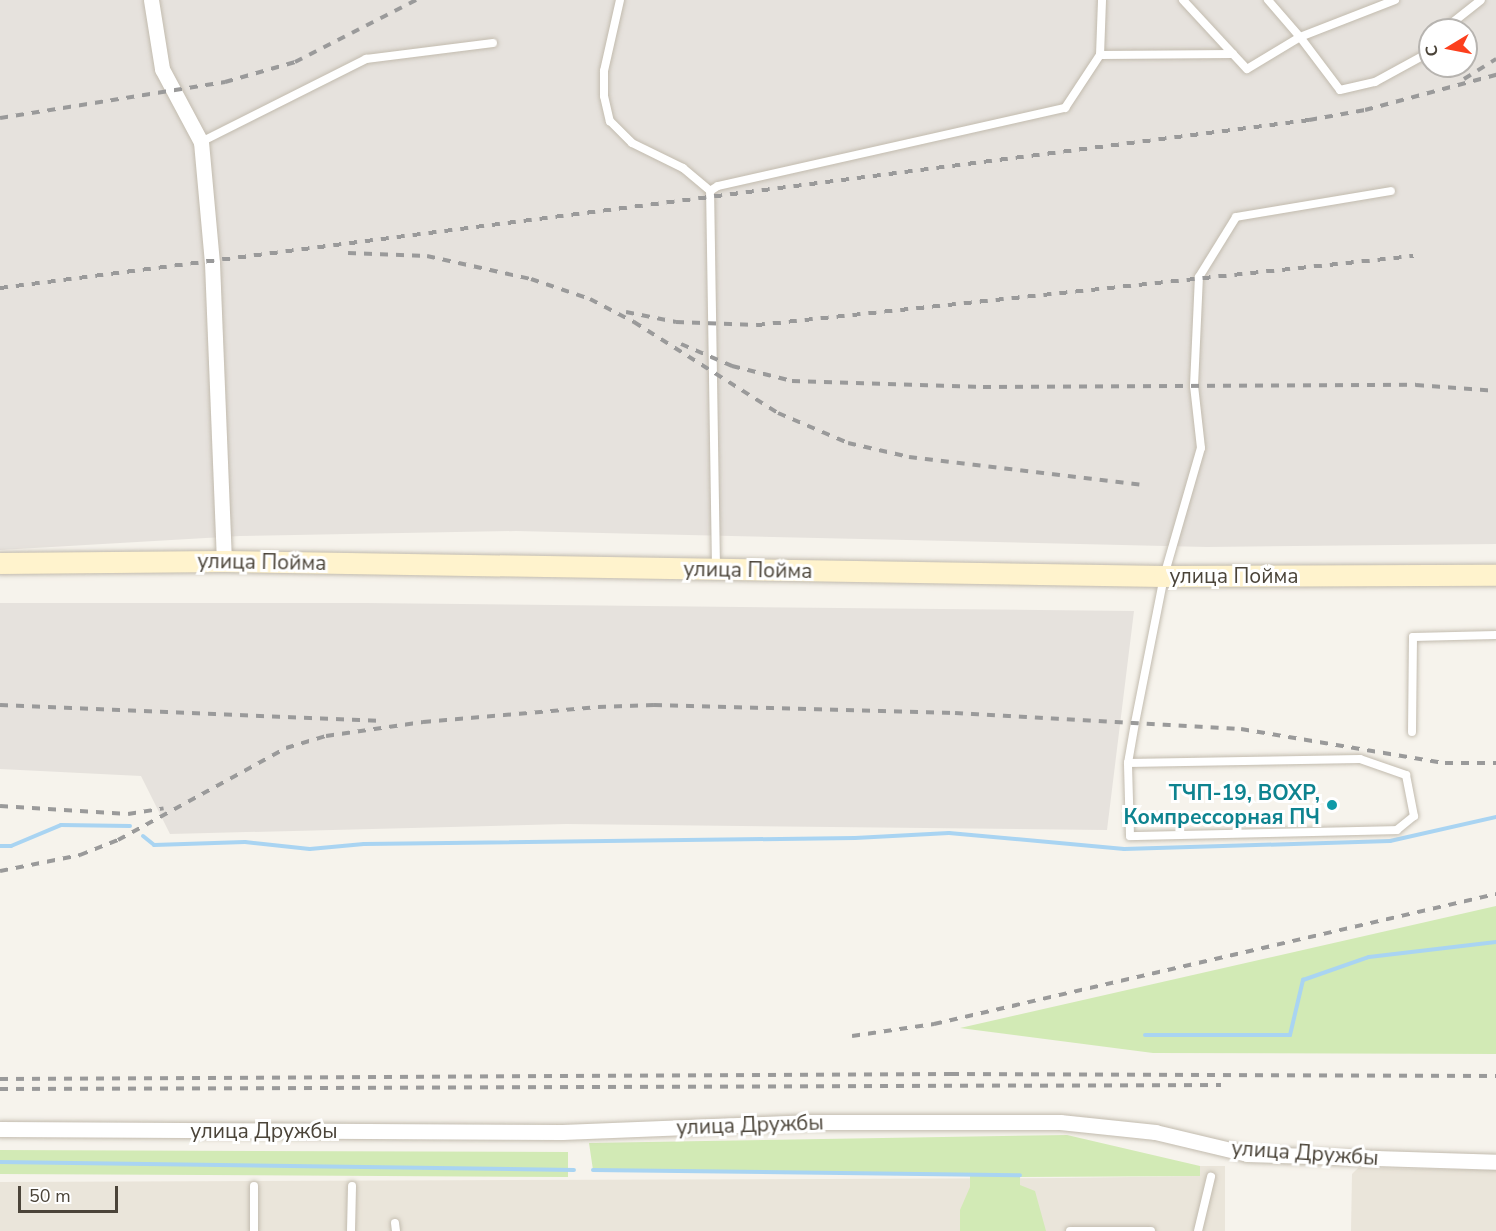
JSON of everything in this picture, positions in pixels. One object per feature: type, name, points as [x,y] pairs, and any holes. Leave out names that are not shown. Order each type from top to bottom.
[{"type":"main road","name":"улица Пойма","points":[[0,563],[224,561],[1164,576],[1496,576]]},
{"type":"street","points":[[151,0],[162,69],[201,142],[212,263],[224,561]]},
{"type":"street","name":"улица Дружбы","points":[[0,1129],[562,1132],[807,1122],[1060,1122],[1155,1132],[1247,1154],[1496,1162]]},
{"type":"lane","points":[[620,0],[604,71],[603,96],[610,121],[632,143],[683,168],[710,191],[716,569]]},
{"type":"lane","points":[[710,191],[726,184],[1065,108],[1100,55],[1102,0]]},
{"type":"lane","points":[[1183,0],[1247,69],[1300,38],[1395,0]]},
{"type":"lane","points":[[1268,0],[1340,90],[1375,82],[1418,59]]},
{"type":"lane","points":[[1458,18],[1481,0]]},
{"type":"lane","points":[[201,142],[366,59],[494,43]]},
{"type":"lane","points":[[1100,55],[1233,54]]},
{"type":"lane","points":[[1128,763],[1360,759],[1406,775],[1414,816],[1398,830],[1130,836],[1128,763],[1164,576],[1201,448],[1194,386],[1198,276],[1236,217],[1391,191]]},
{"type":"lane","points":[[1412,732],[1413,637],[1496,635]]},
{"type":"lane","points":[[1198,1231],[1211,1177]]},
{"type":"lane","points":[[254,1186],[254,1231]]},
{"type":"lane","points":[[351,1231],[352,1186]]},
{"type":"lane","points":[[1070,1231],[1151,1231]]},
{"type":"shaded area","points":[[0,0],[1496,0],[1496,544],[1207,547],[516,531],[240,536],[0,550]]},
{"type":"shaded area","points":[[0,603],[366,603],[1134,611],[1107,830],[566,824],[170,834],[141,776],[0,769]]},
{"type":"shaded area","points":[[1200,1166],[1225,1166],[1225,1231],[0,1231],[0,1182],[1063,1178],[1199,1176]]},
{"type":"shaded area","points":[[1358,1168],[1496,1170],[1496,1231],[1351,1231],[1352,1174]]},
{"type":"green space","points":[[1496,906],[1496,1054],[1153,1053],[960,1028]]},
{"type":"green space","points":[[1067,1135],[1200,1166],[1200,1176],[1020,1177],[1020,1185],[1035,1191],[1046,1231],[960,1231],[960,1210],[970,1187],[970,1175],[593,1170],[589,1143]]},
{"type":"green space","points":[[0,1150],[568,1152],[568,1177],[0,1174]]},
{"type":"waterway","points":[[143,836],[154,845],[245,842],[310,849],[364,844],[855,838],[949,833],[1124,849],[1390,841],[1496,817]]},
{"type":"waterway","points":[[0,846],[11,846],[61,825],[130,826]]},
{"type":"waterway","points":[[1145,1035],[1290,1035],[1303,980],[1369,957],[1496,942]]},
{"type":"waterway","points":[[0,1162],[574,1170]]},
{"type":"waterway","points":[[593,1170],[1020,1175]]},
{"type":"railway","points":[[0,118],[225,82],[295,62],[416,0]]},
{"type":"railway","points":[[1464,79],[1496,59]]},
{"type":"railway","points":[[0,288],[1309,120],[1365,110],[1496,75]]},
{"type":"railway","points":[[348,253],[427,256],[531,279],[590,299],[634,322],[778,413],[848,443],[909,457],[1143,485]]},
{"type":"railway","points":[[626,312],[676,322],[757,325],[1413,256]]},
{"type":"railway","points":[[681,344],[732,366],[792,381],[983,387],[1416,385],[1496,391]]},
{"type":"railway","points":[[0,705],[378,721]]},
{"type":"railway","points":[[0,871],[80,855],[118,840],[286,748],[326,736],[423,722],[598,707],[654,705],[955,713],[1241,729],[1445,763],[1496,763]]},
{"type":"railway","points":[[0,806],[128,814],[164,808]]},
{"type":"railway","points":[[852,1036],[934,1024],[1496,894]]},
{"type":"railway","points":[[0,1079],[951,1074],[1496,1076]]},
{"type":"railway","points":[[0,1089],[1221,1085]]},
{"type":"place","name":"ТЧП-19, ВОХР, Компрессорная ПЧ","points":[[1332,805]]}]
